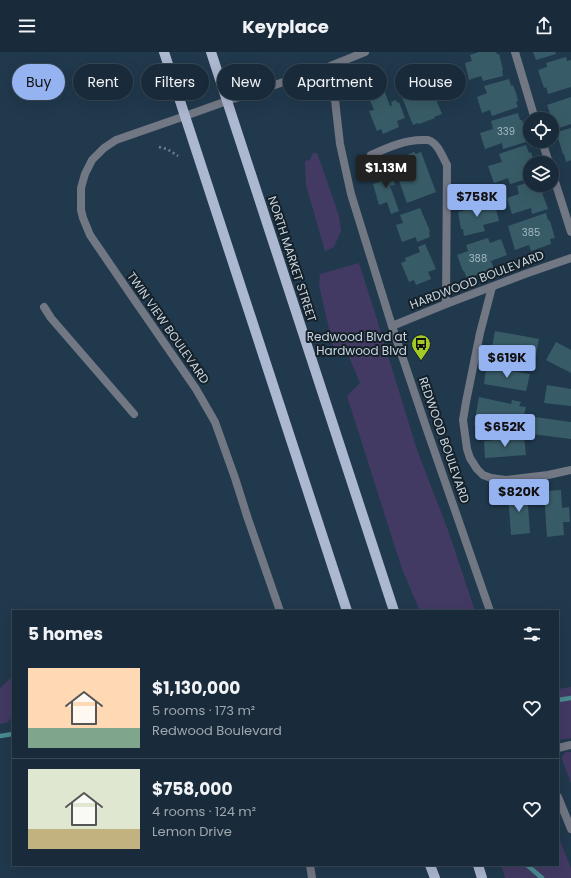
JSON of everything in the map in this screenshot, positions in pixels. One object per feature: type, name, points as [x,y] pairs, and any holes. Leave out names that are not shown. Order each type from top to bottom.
[{"type":"main road","points":[[164,52],[347,610]]},
{"type":"main road","name":"NORTH MARKET STREET","points":[[211,52],[394,610]]},
{"type":"main road","points":[[430,866],[434,878]]},
{"type":"main road","points":[[478,866],[482,878]]},
{"type":"street","name":"TWIN VIEW BOULEVARD","points":[[335,64],[365,52]]},
{"type":"street","points":[[514,52],[533,112]]},
{"type":"street","name":"TWIN VIEW BOULEVARD","points":[[280,610],[215,422],[196,389],[93,240],[86,227],[82,210],[81,188],[84,174],[92,160],[104,148],[116,140],[283,82]]},
{"type":"street","name":"REDWOOD BOULEVARD","points":[[335,100],[340,144],[351,194],[392,326],[490,610]]},
{"type":"street","points":[[371,155],[408,141],[416,140],[428,140],[436,145],[439,150],[446,165],[446,304]]},
{"type":"street","points":[[558,192],[571,232]]},
{"type":"street","name":"HARDWOOD BOULEVARD","points":[[392,326],[446,304],[571,258]]},
{"type":"street","points":[[492,287],[480,333],[463,420],[467,449],[470,458],[483,475],[491,478],[506,480],[548,475],[571,470]]},
{"type":"street","points":[[44,307],[51,318],[134,414]]},
{"type":"street","points":[[559,748],[571,745]]},
{"type":"street","points":[[559,799],[571,829]]},
{"type":"street","points":[[310,866],[312,878]]},
{"type":"path","points":[[158,147],[167,149],[178,156]]},
{"type":"shaded area","points":[[313,153],[317,153],[320,161],[339,216],[341,231],[334,247],[325,251],[306,185],[305,161],[310,160]]},
{"type":"shaded area","points":[[359,263],[417,450],[448,530],[475,610],[420,610],[402,569],[347,396],[360,383],[347,352],[335,355],[319,285],[320,274]]},
{"type":"shaded area","points":[[12,677],[12,716],[8,722],[0,724],[0,688]]},
{"type":"shaded area","points":[[571,687],[571,738],[559,740],[559,689]]},
{"type":"shaded area","points":[[566,752],[571,752],[571,783],[562,760],[562,756]]},
{"type":"shaded area","points":[[559,838],[571,868],[571,878],[505,878],[501,866],[559,866]]},
{"type":"building","points":[[479,52],[496,52],[499,54],[503,76],[483,81],[481,76],[469,80],[465,63],[472,61],[470,55]]},
{"type":"building","points":[[533,52],[555,52],[556,54],[536,60]]},
{"type":"building","points":[[566,57],[567,61],[571,60],[571,87],[548,94],[546,87],[544,88],[538,70],[547,67],[546,63]]},
{"type":"building","points":[[509,79],[511,86],[513,85],[516,93],[518,101],[516,102],[518,107],[492,116],[490,110],[482,113],[477,97],[487,93],[484,86]]},
{"type":"building","points":[[571,97],[571,124],[559,128],[559,112],[550,112],[547,105]]},
{"type":"building","points":[[387,98],[390,106],[392,105],[391,102],[396,100],[397,103],[399,102],[405,118],[397,121],[399,127],[383,134],[381,129],[377,131],[369,111],[374,110],[370,100],[387,100]]},
{"type":"building","points":[[403,100],[436,100],[442,114],[434,117],[435,118],[413,125]]},
{"type":"building","points":[[518,113],[520,120],[522,120],[523,123],[523,143],[503,149],[502,143],[485,149],[480,133],[493,129],[491,121]]},
{"type":"building","points":[[571,128],[571,160],[566,162],[559,141],[559,131]]},
{"type":"building","points":[[523,146],[523,148],[527,148],[529,153],[531,152],[532,156],[523,156],[523,180],[510,184],[508,178],[494,183],[488,166],[502,162],[499,154]]},
{"type":"building","points":[[414,152],[416,154],[421,152],[436,192],[407,203],[393,164],[400,161],[399,158]]},
{"type":"building","points":[[390,165],[395,185],[390,186],[399,211],[391,214],[387,202],[379,205],[373,184],[380,182],[376,169]]},
{"type":"building","points":[[523,184],[523,192],[542,192],[548,209],[532,214],[531,208],[512,214],[507,198],[519,194],[517,186]]},
{"type":"building","points":[[482,202],[483,207],[495,205],[499,221],[483,225],[485,231],[464,236],[463,229],[461,229],[458,212],[466,210],[465,205]]},
{"type":"building","points":[[420,208],[430,231],[430,237],[417,242],[416,237],[402,242],[396,225],[403,223],[400,215]]},
{"type":"building","points":[[546,213],[555,238],[550,239],[551,244],[531,251],[529,245],[515,250],[508,226]]},
{"type":"building","points":[[488,238],[490,243],[501,239],[507,255],[491,261],[494,269],[467,278],[457,255],[468,251],[466,245]]},
{"type":"building","points":[[425,244],[436,269],[428,272],[431,279],[416,285],[414,280],[409,282],[401,263],[406,261],[405,258],[420,252],[418,247]]},
{"type":"building","points":[[495,331],[539,339],[536,355],[492,347]]},
{"type":"building","points":[[556,342],[571,350],[571,373],[546,360]]},
{"type":"building","points":[[486,367],[530,374],[526,391],[484,384]]},
{"type":"building","points":[[547,385],[571,389],[571,406],[544,403]]},
{"type":"building","points":[[479,397],[511,404],[512,400],[521,402],[519,406],[526,407],[521,425],[512,424],[510,432],[474,425]]},
{"type":"building","points":[[534,417],[571,422],[571,439],[532,434]]},
{"type":"building","points":[[524,437],[526,455],[485,458],[484,441]]},
{"type":"building","points":[[561,490],[562,508],[569,507],[570,522],[563,522],[564,535],[547,537],[544,491]]},
{"type":"building","points":[[527,491],[530,533],[511,535],[508,493]]},
{"type":"waterway","points":[[559,700],[571,698]]},
{"type":"waterway","points":[[0,736],[12,734]]},
{"type":"waterway","points":[[528,866],[542,878]]},
{"type":"place","name":"Redwood Blvd at Hardwood Blvd","points":[[421,361]]}]
